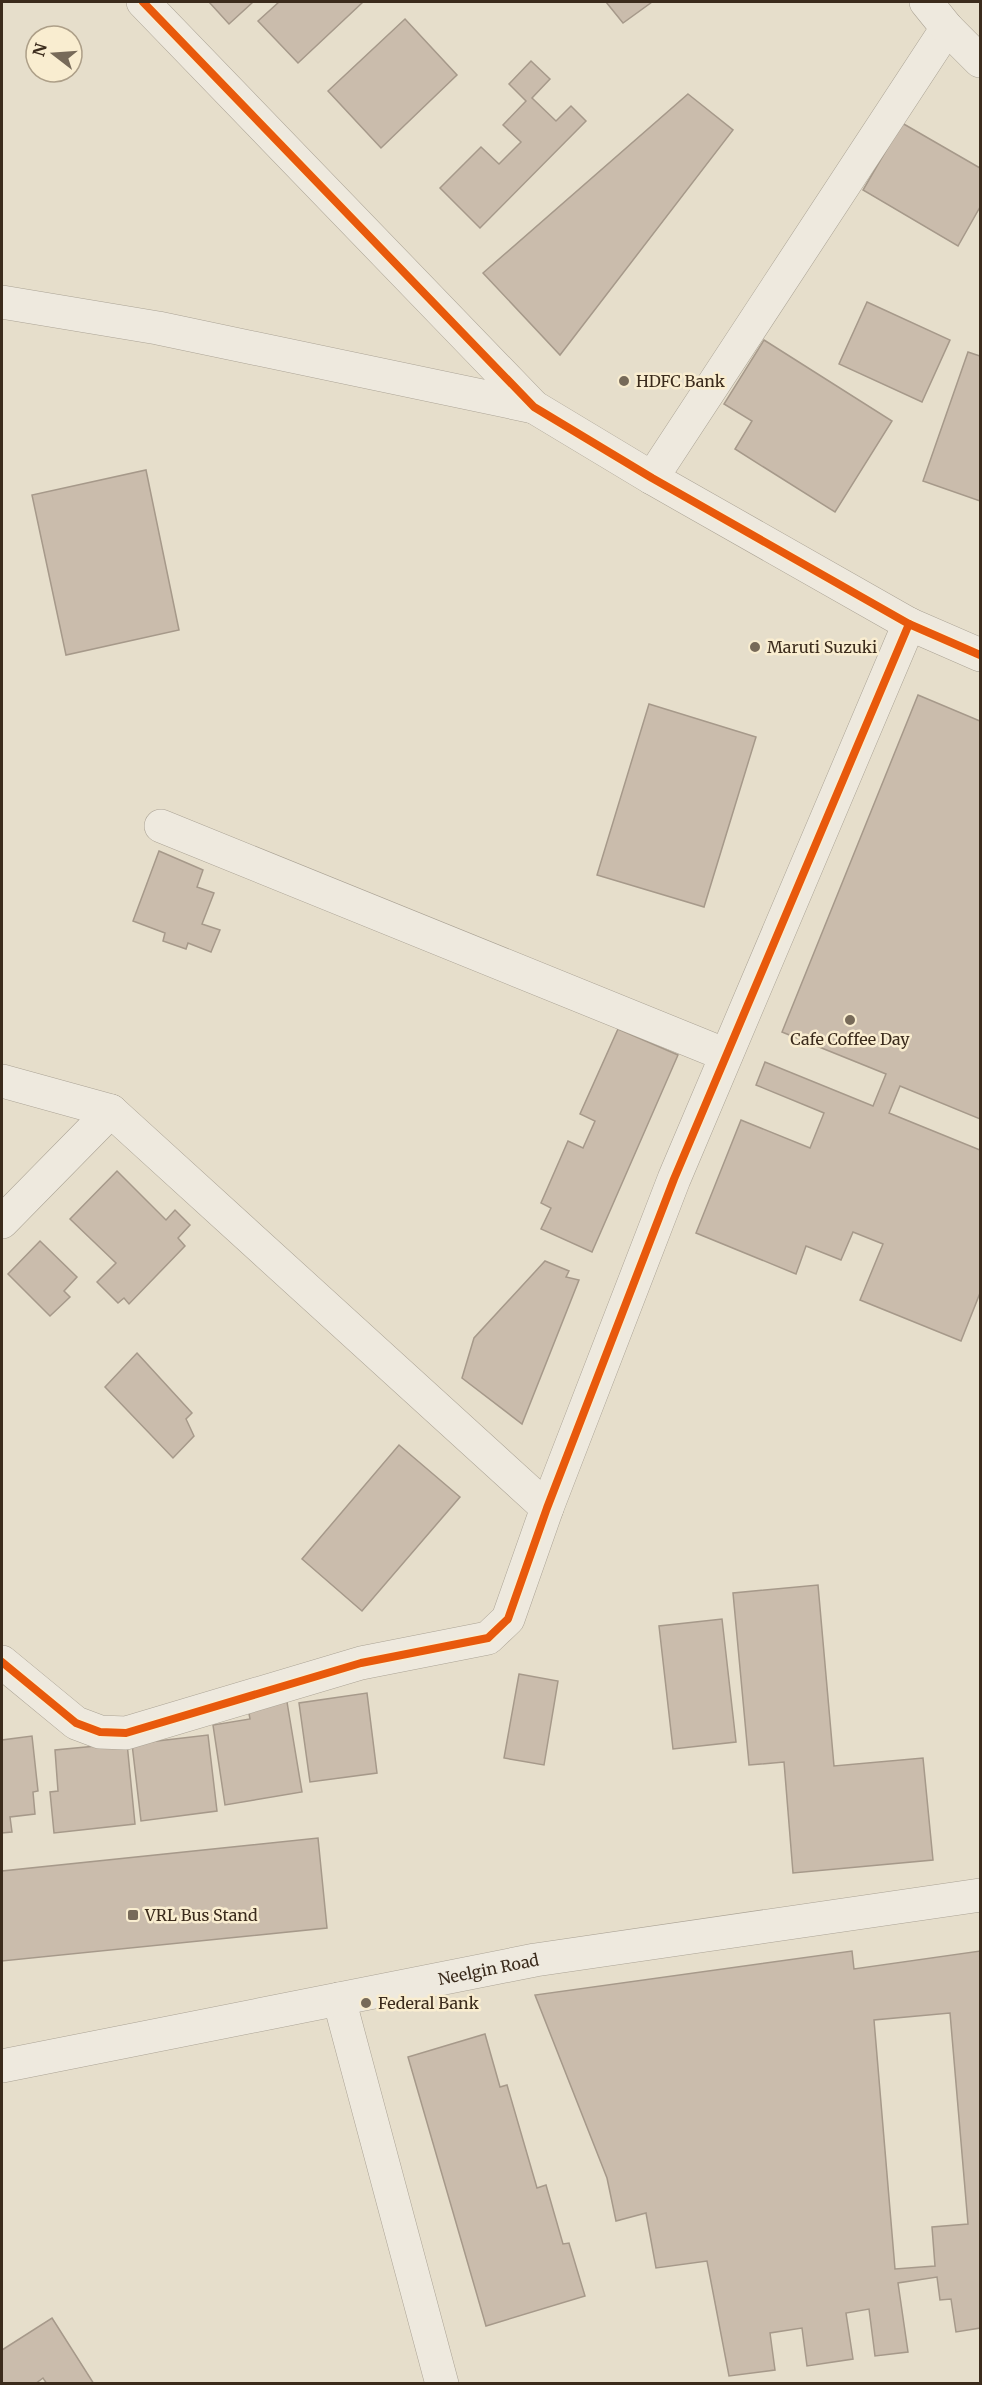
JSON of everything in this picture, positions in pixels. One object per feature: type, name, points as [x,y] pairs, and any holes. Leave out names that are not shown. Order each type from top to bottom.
[{"type":"street","points":[[143,2],[534,407],[652,478],[909,624],[981,655]]},
{"type":"street","points":[[926,2],[947,28],[981,61]]},
{"type":"street","points":[[652,478],[947,28]]},
{"type":"street","points":[[2,302],[158,328],[534,407]]},
{"type":"street","points":[[2,1662],[76,1723],[100,1732],[126,1733],[361,1663],[488,1638],[508,1618],[547,1508],[674,1179],[909,624]]},
{"type":"street","points":[[161,826],[726,1055]]},
{"type":"street","points":[[2,1081],[111,1111],[547,1508]]},
{"type":"street","points":[[2,1222],[111,1111]]},
{"type":"street","name":"Neelgin Road","points":[[2,2066],[536,1960],[981,1895]]},
{"type":"street","points":[[339,1999],[441,2384]]},
{"type":"building","points":[[209,2],[253,2],[229,24]]},
{"type":"building","points":[[279,2],[363,2],[298,63],[258,21]]},
{"type":"building","points":[[606,2],[652,2],[623,23]]},
{"type":"building","points":[[405,19],[457,75],[381,148],[328,91]]},
{"type":"building","points":[[531,61],[550,79],[532,98],[556,121],[571,106],[586,121],[480,228],[440,188],[481,147],[499,164],[521,142],[503,125],[526,101],[509,84]]},
{"type":"building","points":[[688,94],[733,130],[560,355],[483,273]]},
{"type":"building","points":[[902,123],[980,168],[980,207],[958,246],[863,190]]},
{"type":"building","points":[[867,302],[950,340],[922,402],[839,364]]},
{"type":"building","points":[[764,340],[892,421],[835,512],[735,449],[752,421],[724,404]]},
{"type":"building","points":[[968,352],[980,356],[980,501],[923,481]]},
{"type":"building","points":[[146,470],[179,630],[66,655],[32,495]]},
{"type":"building","points":[[918,695],[980,721],[980,1119],[900,1086],[889,1113],[980,1150],[980,1293],[961,1341],[860,1300],[883,1244],[853,1232],[841,1260],[806,1246],[796,1274],[696,1233],[741,1120],[810,1148],[824,1113],[756,1085],[765,1062],[873,1106],[886,1074],[782,1032]]},
{"type":"building","points":[[649,704],[756,737],[704,907],[597,875]]},
{"type":"building","points":[[159,851],[203,870],[197,887],[214,893],[202,924],[220,930],[211,952],[188,943],[186,949],[163,941],[165,933],[133,921]]},
{"type":"building","points":[[618,1029],[678,1055],[592,1252],[541,1229],[551,1208],[541,1203],[568,1141],[583,1148],[595,1121],[580,1114]]},
{"type":"building","points":[[117,1171],[166,1220],[175,1210],[190,1225],[178,1238],[185,1246],[129,1304],[124,1298],[118,1303],[97,1282],[116,1263],[70,1219]]},
{"type":"building","points":[[40,1241],[77,1277],[64,1291],[70,1297],[50,1316],[8,1274]]},
{"type":"building","points":[[545,1261],[569,1271],[566,1277],[579,1280],[522,1424],[462,1378],[474,1338]]},
{"type":"building","points":[[137,1353],[192,1413],[186,1419],[194,1436],[173,1458],[105,1387]]},
{"type":"building","points":[[399,1445],[460,1497],[362,1611],[302,1559]]},
{"type":"building","points":[[818,1585],[834,1766],[923,1758],[933,1860],[793,1873],[784,1762],[749,1765],[733,1593]]},
{"type":"building","points":[[722,1619],[736,1742],[673,1749],[659,1626]]},
{"type":"building","points":[[519,1674],[558,1681],[544,1765],[504,1758]]},
{"type":"building","points":[[367,1693],[377,1773],[310,1782],[299,1703]]},
{"type":"building","points":[[287,1702],[302,1792],[225,1805],[213,1725],[250,1719],[248,1708]]},
{"type":"building","points":[[208,1735],[217,1811],[141,1821],[132,1744]]},
{"type":"building","points":[[32,1736],[38,1791],[33,1792],[35,1814],[10,1817],[12,1832],[2,1833],[2,1740]]},
{"type":"building","points":[[127,1743],[135,1824],[54,1833],[50,1792],[58,1791],[55,1750]]},
{"type":"building","points":[[318,1838],[327,1928],[2,1961],[2,1871]]},
{"type":"building","points":[[852,1951],[854,1969],[980,1951],[980,2328],[956,2332],[951,2299],[940,2300],[937,2277],[898,2283],[908,2352],[875,2356],[869,2309],[846,2313],[853,2359],[807,2366],[802,2328],[770,2333],[775,2370],[729,2376],[707,2261],[656,2268],[646,2213],[616,2221],[607,2178],[535,1995]],"holes":[[[950,2013],[968,2224],[932,2227],[935,2266],[895,2269],[874,2020]]]},
{"type":"building","points":[[485,2034],[500,2087],[507,2085],[537,2188],[546,2185],[563,2244],[569,2243],[585,2296],[486,2326],[408,2057]]},
{"type":"building","points":[[52,2318],[94,2384],[47,2384],[43,2378],[35,2384],[2,2384],[2,2350]]},
{"type":"cycle path","points":[[143,2],[534,407],[652,478],[909,624],[980,655]]},
{"type":"cycle path","points":[[2,1662],[76,1723],[100,1732],[126,1733],[361,1663],[488,1638],[508,1619],[547,1508],[674,1179],[909,624]]},
{"type":"place","name":"HDFC Bank","points":[[624,381]]},
{"type":"place","name":"Maruti Suzuki","points":[[755,647]]},
{"type":"place","name":"Cafe Coffee Day","points":[[850,1020]]},
{"type":"place","name":"VRL Bus Stand","points":[[133,1915]]},
{"type":"place","name":"Federal Bank","points":[[366,2003]]}]
